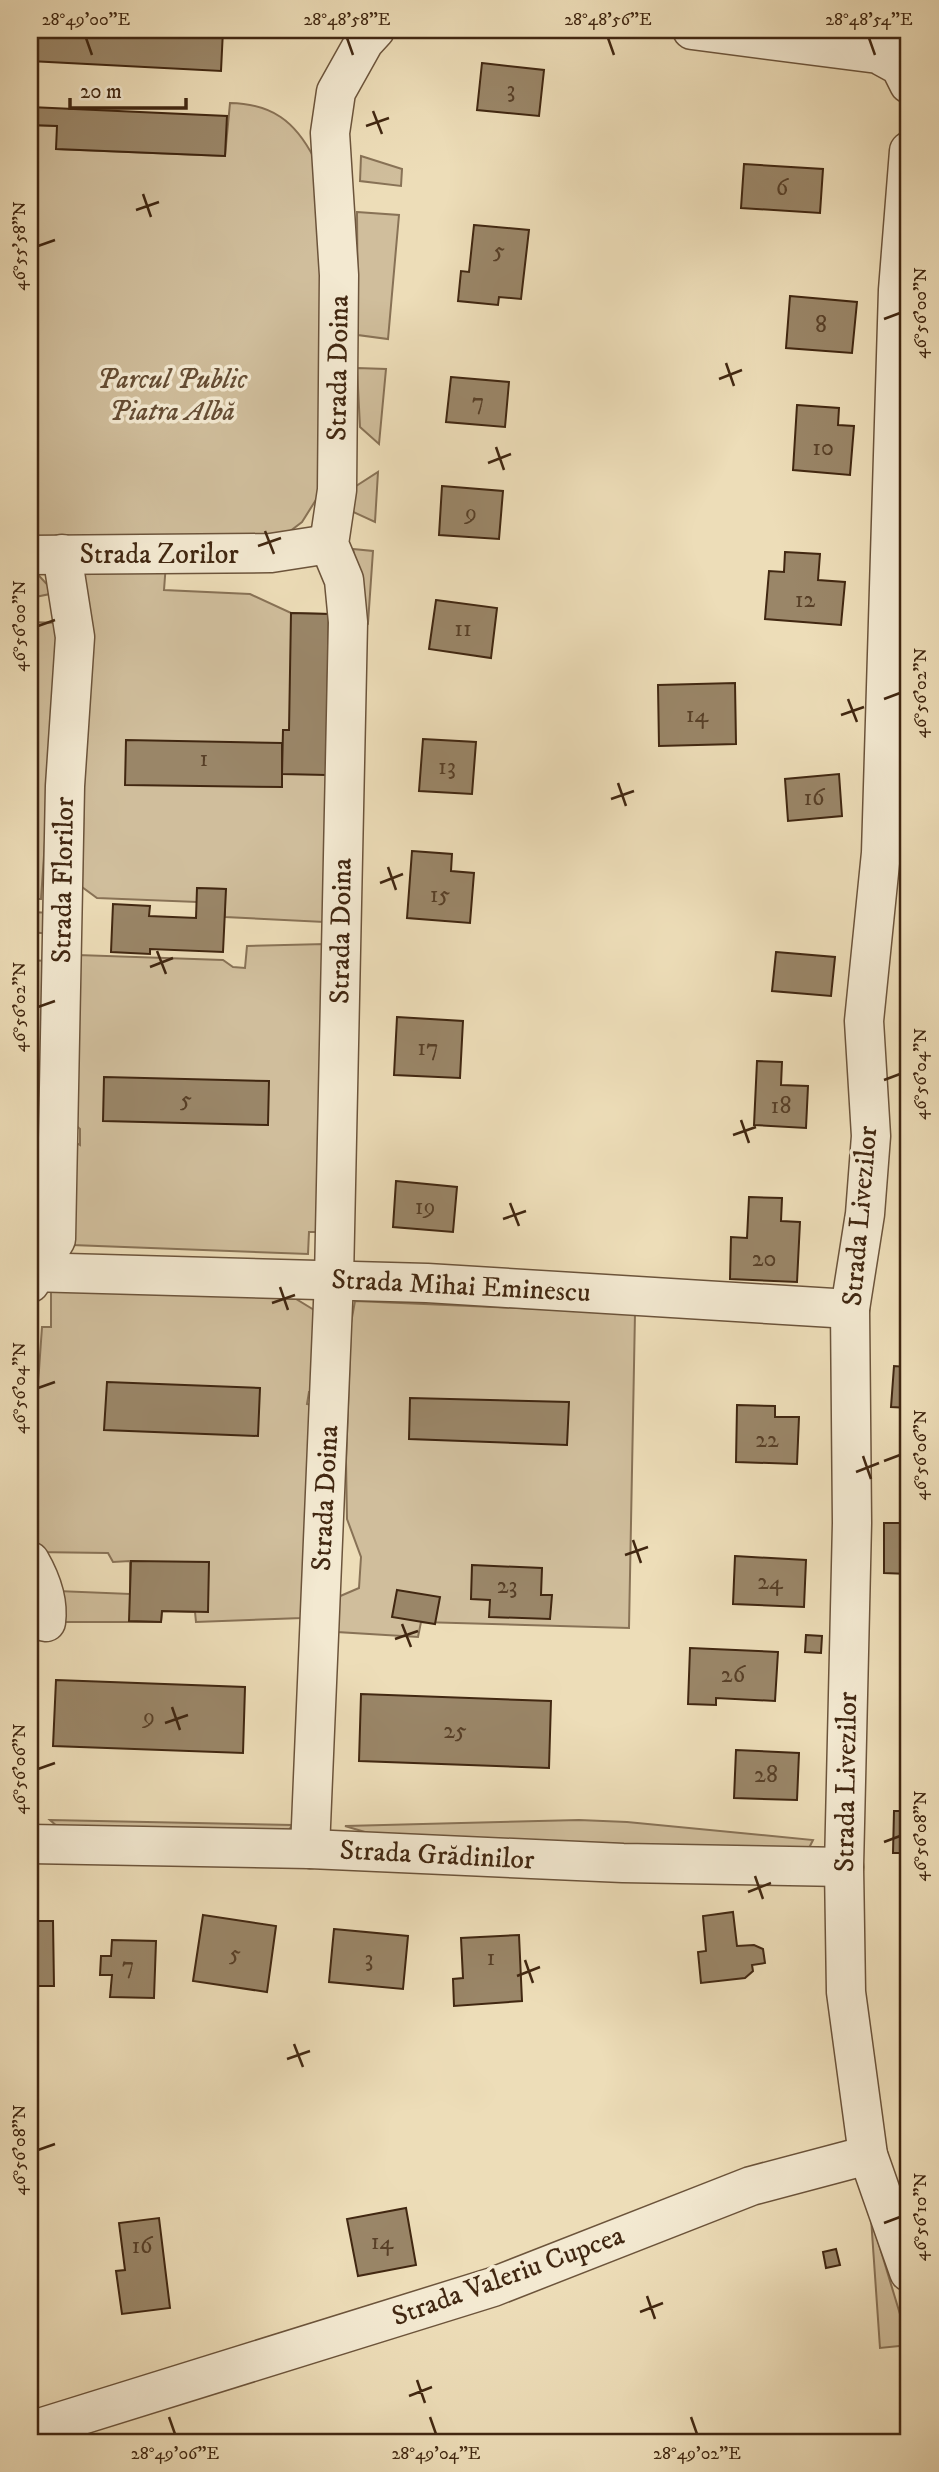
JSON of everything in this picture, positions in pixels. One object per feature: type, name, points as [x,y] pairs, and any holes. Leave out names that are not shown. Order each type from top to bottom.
[{"type":"street","name":"Strada Doina","points":[[310,1849],[334,1279],[348,622],[344,580],[329,544],[337,489],[339,275],[330,133],[336,92],[364,42],[375,30]]},
{"type":"street","points":[[692,30],[878,54],[905,60]]},
{"type":"street","name":"Strada Livezilor","points":[[868,2155],[846,1992],[844,1867],[852,1523],[850,1309],[865,1214],[871,1136],[864,1021],[881,853],[898,290],[909,151]]},
{"type":"street","name":"Strada Zorilor","points":[[46,555],[271,553],[329,544]]},
{"type":"street","name":"Strada Florilor","points":[[33,1275],[56,1239],[65,786],[75,637],[46,555]]},
{"type":"street","name":"Strada Mihai Eminescu","points":[[33,1275],[334,1279],[850,1309]]},
{"type":"street","points":[[30,1561],[41,1579],[47,1612],[46,1622]]},
{"type":"street","name":"Strada Grădinilor","points":[[30,1844],[310,1849],[623,1863],[844,1867]]},
{"type":"street","points":[[868,2155],[909,2272]]},
{"type":"street","name":"Strada Valeriu Cupcea","points":[[30,2431],[494,2287],[751,2186],[868,2155]]},
{"type":"green space","name":"Parcul Public Piatra Albă","points":[[230,103],[258,107],[281,117],[299,134],[314,158],[331,303],[324,487],[302,522],[281,538],[30,539],[30,125],[57,126],[57,149],[225,156]]},
{"type":"green space","points":[[361,156],[402,169],[401,186],[360,181]]},
{"type":"green space","points":[[357,212],[399,215],[388,339],[358,335]]},
{"type":"green space","points":[[357,368],[386,369],[379,444],[360,427]]},
{"type":"green space","points":[[378,472],[375,522],[351,511],[353,488]]},
{"type":"green space","points":[[353,549],[373,551],[368,623],[363,618],[362,596]]},
{"type":"green space","points":[[166,563],[164,590],[250,594],[291,613],[329,614],[324,922],[225,917],[225,889],[197,888],[197,902],[97,898],[82,887],[85,740],[83,568]]},
{"type":"green space","points":[[31,567],[55,593],[30,598]]},
{"type":"green space","points":[[30,622],[60,623],[41,899],[30,899]]},
{"type":"green space","points":[[30,912],[53,913],[52,934],[30,932]]},
{"type":"green space","points":[[325,944],[317,1232],[309,1232],[308,1254],[72,1245],[66,1137],[80,1145],[80,1129],[67,1118],[78,955],[223,960],[233,967],[245,968],[247,946]]},
{"type":"green space","points":[[30,960],[46,961],[48,1221],[30,1258]]},
{"type":"green space","points":[[51,1285],[296,1299],[319,1313],[316,1392],[309,1392],[307,1404],[311,1405],[302,1618],[196,1622],[195,1612],[162,1611],[161,1622],[58,1622],[58,1591],[130,1594],[130,1561],[113,1562],[108,1553],[34,1552],[35,1427],[42,1327],[51,1327]]},
{"type":"green space","points":[[355,1301],[635,1313],[629,1628],[421,1622],[418,1637],[337,1632],[338,1597],[359,1588],[361,1557],[347,1519],[346,1462],[351,1323]]},
{"type":"green space","points":[[50,1820],[292,1825],[284,1839],[68,1836]]},
{"type":"green space","points":[[579,1820],[813,1840],[808,1850],[378,1836],[345,1826]]},
{"type":"green space","points":[[871,2218],[909,2344],[909,2345],[880,2348]]},
{"type":"building","points":[[30,30],[223,30],[221,71],[30,61]]},
{"type":"building","points":[[482,63],[544,70],[539,116],[477,110]]},
{"type":"building","points":[[30,107],[227,116],[225,156],[56,149],[57,126],[30,125]]},
{"type":"building","points":[[744,164],[823,169],[820,213],[741,208]]},
{"type":"building","points":[[474,225],[529,230],[521,299],[499,297],[498,305],[458,301],[461,271],[469,272]]},
{"type":"building","points":[[790,296],[857,302],[852,353],[786,348]]},
{"type":"building","points":[[451,377],[509,382],[505,427],[446,422]]},
{"type":"building","points":[[797,405],[839,408],[838,425],[854,426],[850,475],[793,470]]},
{"type":"building","points":[[442,486],[503,491],[499,539],[439,535]]},
{"type":"building","points":[[785,552],[820,554],[818,580],[845,582],[841,625],[765,619],[769,571],[784,572]]},
{"type":"building","points":[[436,600],[497,608],[491,658],[429,649]]},
{"type":"building","points":[[291,613],[329,614],[326,775],[282,774],[283,730],[289,730]]},
{"type":"building","points":[[735,683],[736,744],[659,746],[658,685]]},
{"type":"building","points":[[423,739],[476,742],[472,794],[419,791]]},
{"type":"building","points":[[126,740],[282,743],[282,787],[125,785]]},
{"type":"building","points":[[839,774],[842,816],[788,821],[785,779]]},
{"type":"building","points":[[412,851],[452,854],[451,871],[474,873],[470,923],[407,918]]},
{"type":"building","points":[[197,888],[226,889],[223,952],[150,949],[150,954],[111,952],[113,904],[150,906],[149,916],[196,918]]},
{"type":"building","points":[[776,952],[835,957],[831,996],[772,991]]},
{"type":"building","points":[[397,1017],[463,1021],[460,1078],[394,1075]]},
{"type":"building","points":[[757,1061],[782,1062],[781,1085],[808,1086],[806,1128],[754,1125]]},
{"type":"building","points":[[104,1077],[269,1081],[268,1125],[103,1121]]},
{"type":"building","points":[[396,1181],[457,1187],[453,1232],[393,1227]]},
{"type":"building","points":[[749,1197],[782,1198],[781,1221],[800,1222],[797,1282],[730,1279],[731,1237],[747,1238]]},
{"type":"building","points":[[909,1330],[909,1408],[891,1407],[894,1366],[907,1367]]},
{"type":"building","points":[[107,1382],[260,1388],[258,1436],[104,1430]]},
{"type":"building","points":[[410,1398],[569,1402],[567,1445],[409,1439]]},
{"type":"building","points":[[737,1405],[775,1406],[775,1417],[799,1417],[797,1464],[736,1462]]},
{"type":"building","points":[[884,1523],[904,1523],[903,1537],[909,1537],[909,1574],[884,1573]]},
{"type":"building","points":[[735,1556],[806,1560],[804,1607],[733,1604]]},
{"type":"building","points":[[131,1561],[209,1562],[208,1612],[162,1611],[161,1622],[129,1621]]},
{"type":"building","points":[[472,1565],[542,1568],[541,1595],[552,1595],[550,1619],[489,1617],[490,1600],[471,1599]]},
{"type":"building","points":[[397,1590],[440,1597],[435,1624],[392,1617]]},
{"type":"building","points":[[806,1635],[822,1636],[821,1653],[805,1652]]},
{"type":"building","points":[[690,1648],[778,1652],[775,1701],[716,1698],[716,1705],[688,1704]]},
{"type":"building","points":[[56,1680],[245,1687],[243,1753],[53,1746]]},
{"type":"building","points":[[361,1694],[551,1701],[549,1768],[359,1761]]},
{"type":"building","points":[[736,1750],[799,1753],[797,1800],[734,1798]]},
{"type":"building","points":[[894,1811],[909,1811],[909,1853],[893,1853]]},
{"type":"building","points":[[733,1912],[737,1946],[754,1945],[763,1949],[765,1963],[752,1965],[753,1971],[745,1978],[701,1983],[698,1952],[706,1951],[703,1916]]},
{"type":"building","points":[[203,1915],[276,1926],[267,1992],[193,1981]]},
{"type":"building","points":[[30,1921],[53,1921],[54,1986],[30,1986]]},
{"type":"building","points":[[334,1929],[408,1936],[403,1989],[329,1982]]},
{"type":"building","points":[[519,1935],[522,2001],[454,2006],[453,1979],[463,1978],[461,1938]]},
{"type":"building","points":[[112,1940],[156,1941],[154,1998],[110,1997],[112,1975],[100,1975],[101,1956],[111,1956]]},
{"type":"building","points":[[909,1975],[909,2012],[908,2012],[906,1976]]},
{"type":"building","points":[[406,2208],[416,2265],[358,2276],[347,2219]]},
{"type":"building","points":[[159,2218],[170,2308],[122,2314],[116,2271],[125,2270],[119,2223]]},
{"type":"building","points":[[836,2249],[840,2265],[826,2268],[823,2252]]}]
